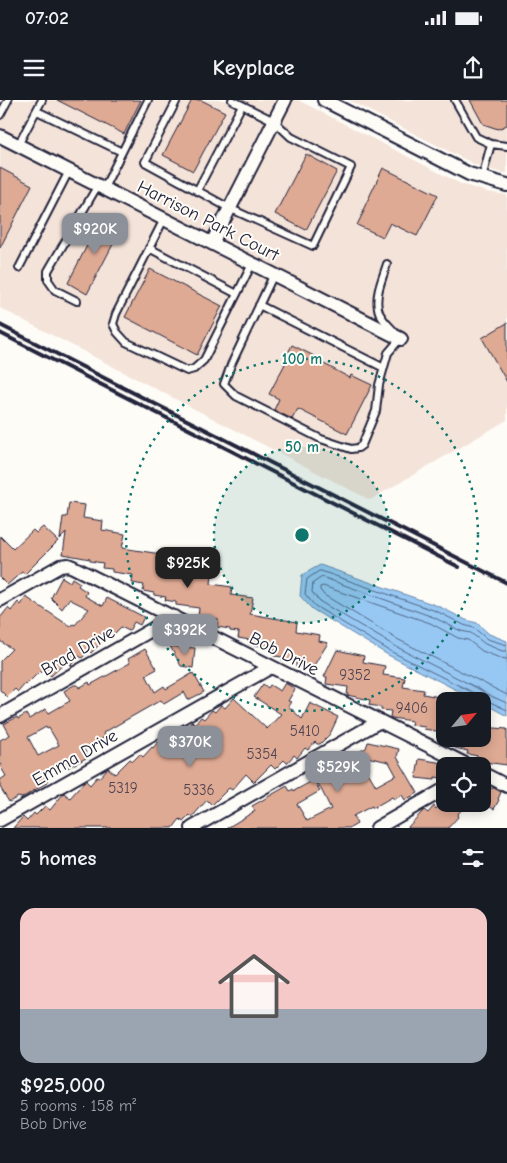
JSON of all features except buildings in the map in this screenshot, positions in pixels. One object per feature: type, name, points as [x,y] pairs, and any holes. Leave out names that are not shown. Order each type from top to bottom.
[{"type":"street","points":[[212,243],[285,100]]},
{"type":"street","points":[[324,100],[469,174],[507,184]]},
{"type":"street","name":"Harrison Park Court","points":[[0,136],[401,339]]},
{"type":"street","name":"Bob Drive","points":[[0,600],[56,568],[64,565],[74,567],[451,757]]},
{"type":"street","name":"Brad Drive","points":[[0,716],[174,618]]},
{"type":"street","name":"Emma Drive","points":[[0,820],[272,667]]},
{"type":"street","points":[[192,828],[380,722]]},
{"type":"street","points":[[491,778],[507,786]]},
{"type":"street","points":[[377,828],[436,794]]},
{"type":"lane","points":[[0,115],[8,100]]},
{"type":"lane","points":[[18,145],[42,100]]},
{"type":"lane","points":[[77,301],[55,290],[48,280],[48,271],[122,152],[148,100]]},
{"type":"lane","points":[[176,100],[145,162],[229,208],[312,246],[351,167],[291,137],[274,121],[232,100]]},
{"type":"lane","points":[[455,100],[476,136],[491,144],[507,146]]},
{"type":"lane","points":[[197,191],[242,105]]},
{"type":"lane","points":[[36,111],[122,152]]},
{"type":"lane","points":[[482,178],[491,144]]},
{"type":"lane","points":[[19,268],[69,170]]},
{"type":"lane","points":[[164,219],[116,314],[113,324],[126,342],[187,371],[194,369],[204,360],[252,264]]},
{"type":"lane","points":[[150,248],[237,294]]},
{"type":"lane","points":[[274,274],[224,384],[236,396],[321,439],[351,449],[362,445],[376,412],[379,385],[388,353],[401,339],[382,318],[378,309],[378,293],[387,264]]},
{"type":"lane","points":[[259,305],[384,368]]},
{"type":"shaded area","points":[[0,100],[298,100],[461,184],[487,192],[507,195],[507,420],[370,500],[0,308]]},
{"type":"shaded area","points":[[348,100],[507,100],[507,173],[476,165]]},
{"type":"water","points":[[320,565],[438,606],[466,620],[477,623],[489,634],[507,641],[507,716],[491,707],[491,692],[460,692],[388,655],[312,609],[300,596],[302,575]]},
{"type":"railway","points":[[0,325],[507,583]]},
{"type":"railway","points":[[0,333],[459,567]]}]
